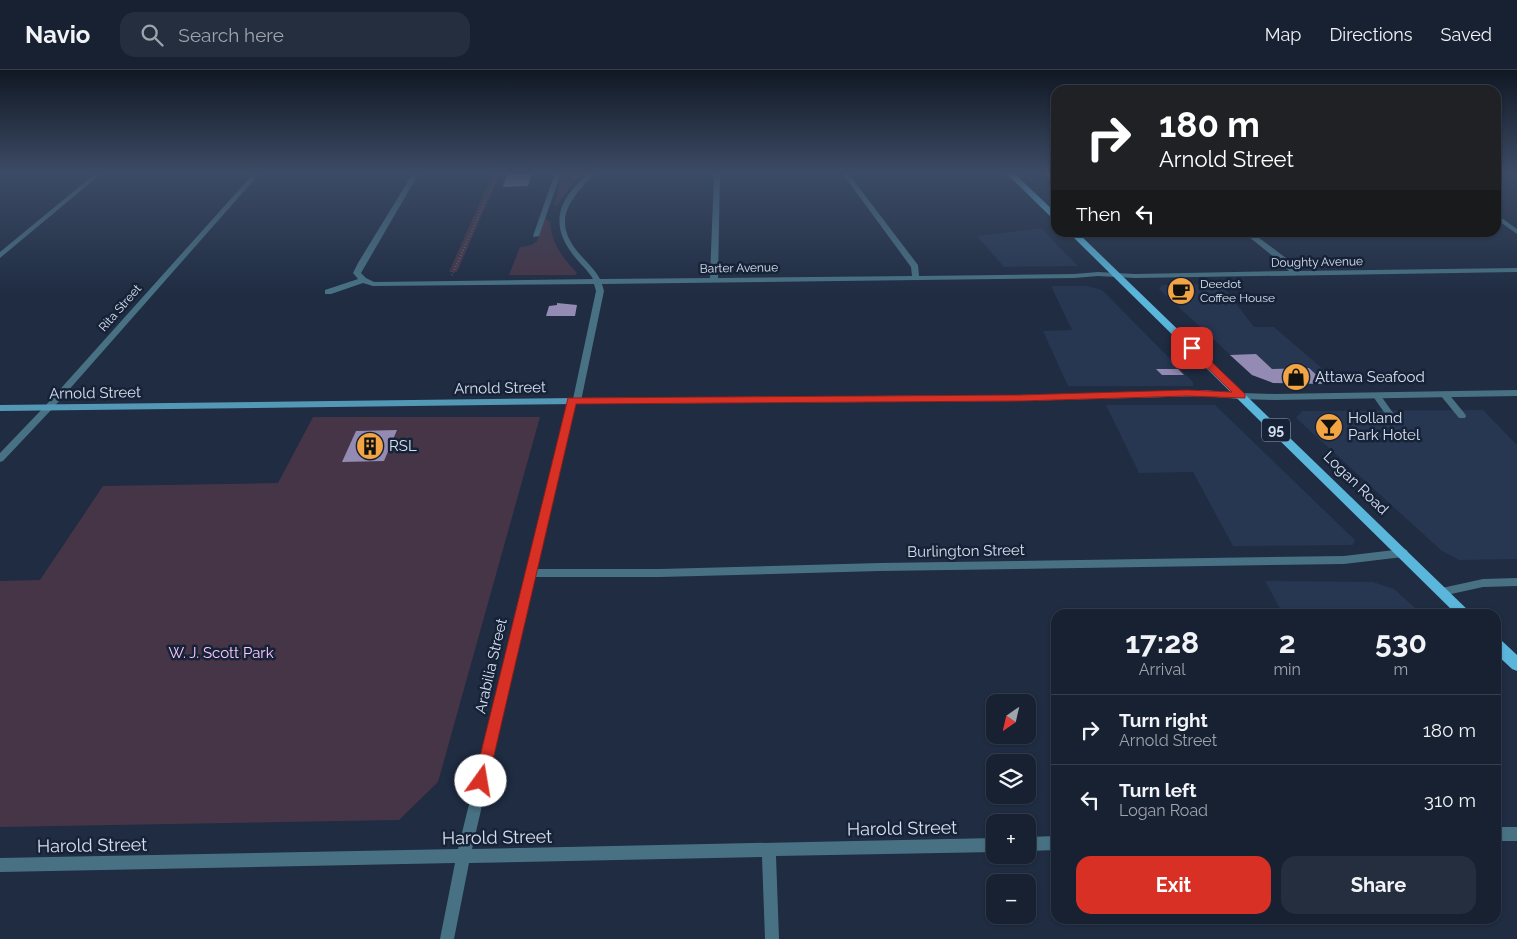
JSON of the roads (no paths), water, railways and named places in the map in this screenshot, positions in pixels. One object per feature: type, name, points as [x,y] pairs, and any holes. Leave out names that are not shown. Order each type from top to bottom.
[{"type":"main road","name":"Logan Road","points":[[1077,237],[1460,609]]},
{"type":"main road","points":[[1501,649],[1517,665]]},
{"type":"street","points":[[0,256],[50,214]]},
{"type":"street","name":"Rita Street","points":[[0,460],[220,214]]},
{"type":"street","points":[[328,292],[363,280],[357,274],[391,214]]},
{"type":"street","points":[[536,236],[544,214]]},
{"type":"street","points":[[563,214],[564,232],[569,245],[591,268],[598,281]]},
{"type":"street","points":[[714,280],[716,214]]},
{"type":"street","points":[[876,214],[915,267],[916,278]]},
{"type":"street","points":[[1501,220],[1517,232]]},
{"type":"street","points":[[1253,237],[1283,260],[1295,273]]},
{"type":"street","name":"Doughty Avenue","points":[[1116,276],[1517,270]]},
{"type":"street","name":"Barter Avenue","points":[[363,280],[373,284],[1098,274],[1116,276]]},
{"type":"street","name":"Arabilia Street","points":[[446,939],[463,857],[530,573],[600,291],[598,281]]},
{"type":"street","name":"Arnold Street","points":[[0,408],[1010,398],[1194,393],[1241,396]]},
{"type":"street","points":[[1241,396],[1517,393]]},
{"type":"street","name":"Burlington Street","points":[[530,573],[660,573],[880,567],[1344,560],[1403,553]]},
{"type":"street","points":[[1442,592],[1483,584],[1517,582]]},
{"type":"street","points":[[1501,834],[1517,834]]},
{"type":"street","points":[[1036,844],[1051,843]]},
{"type":"street","name":"Harold Street","points":[[0,865],[463,857],[986,844]]},
{"type":"street","points":[[769,849],[772,939]]},
{"type":"lane","points":[[1444,394],[1462,416]]},
{"type":"lane","points":[[1376,395],[1389,413]]},
{"type":"place","name":"Deedot Coffee House","points":[[1181,291]]},
{"type":"place","name":"Attawa Seafood","points":[[1296,377]]},
{"type":"place","name":"Holland Park Hotel","points":[[1329,427]]},
{"type":"place","name":"RSL","points":[[370,446]]},
{"type":"park label","name":"W. J. Scott Park","points":[[221,653]]}]
